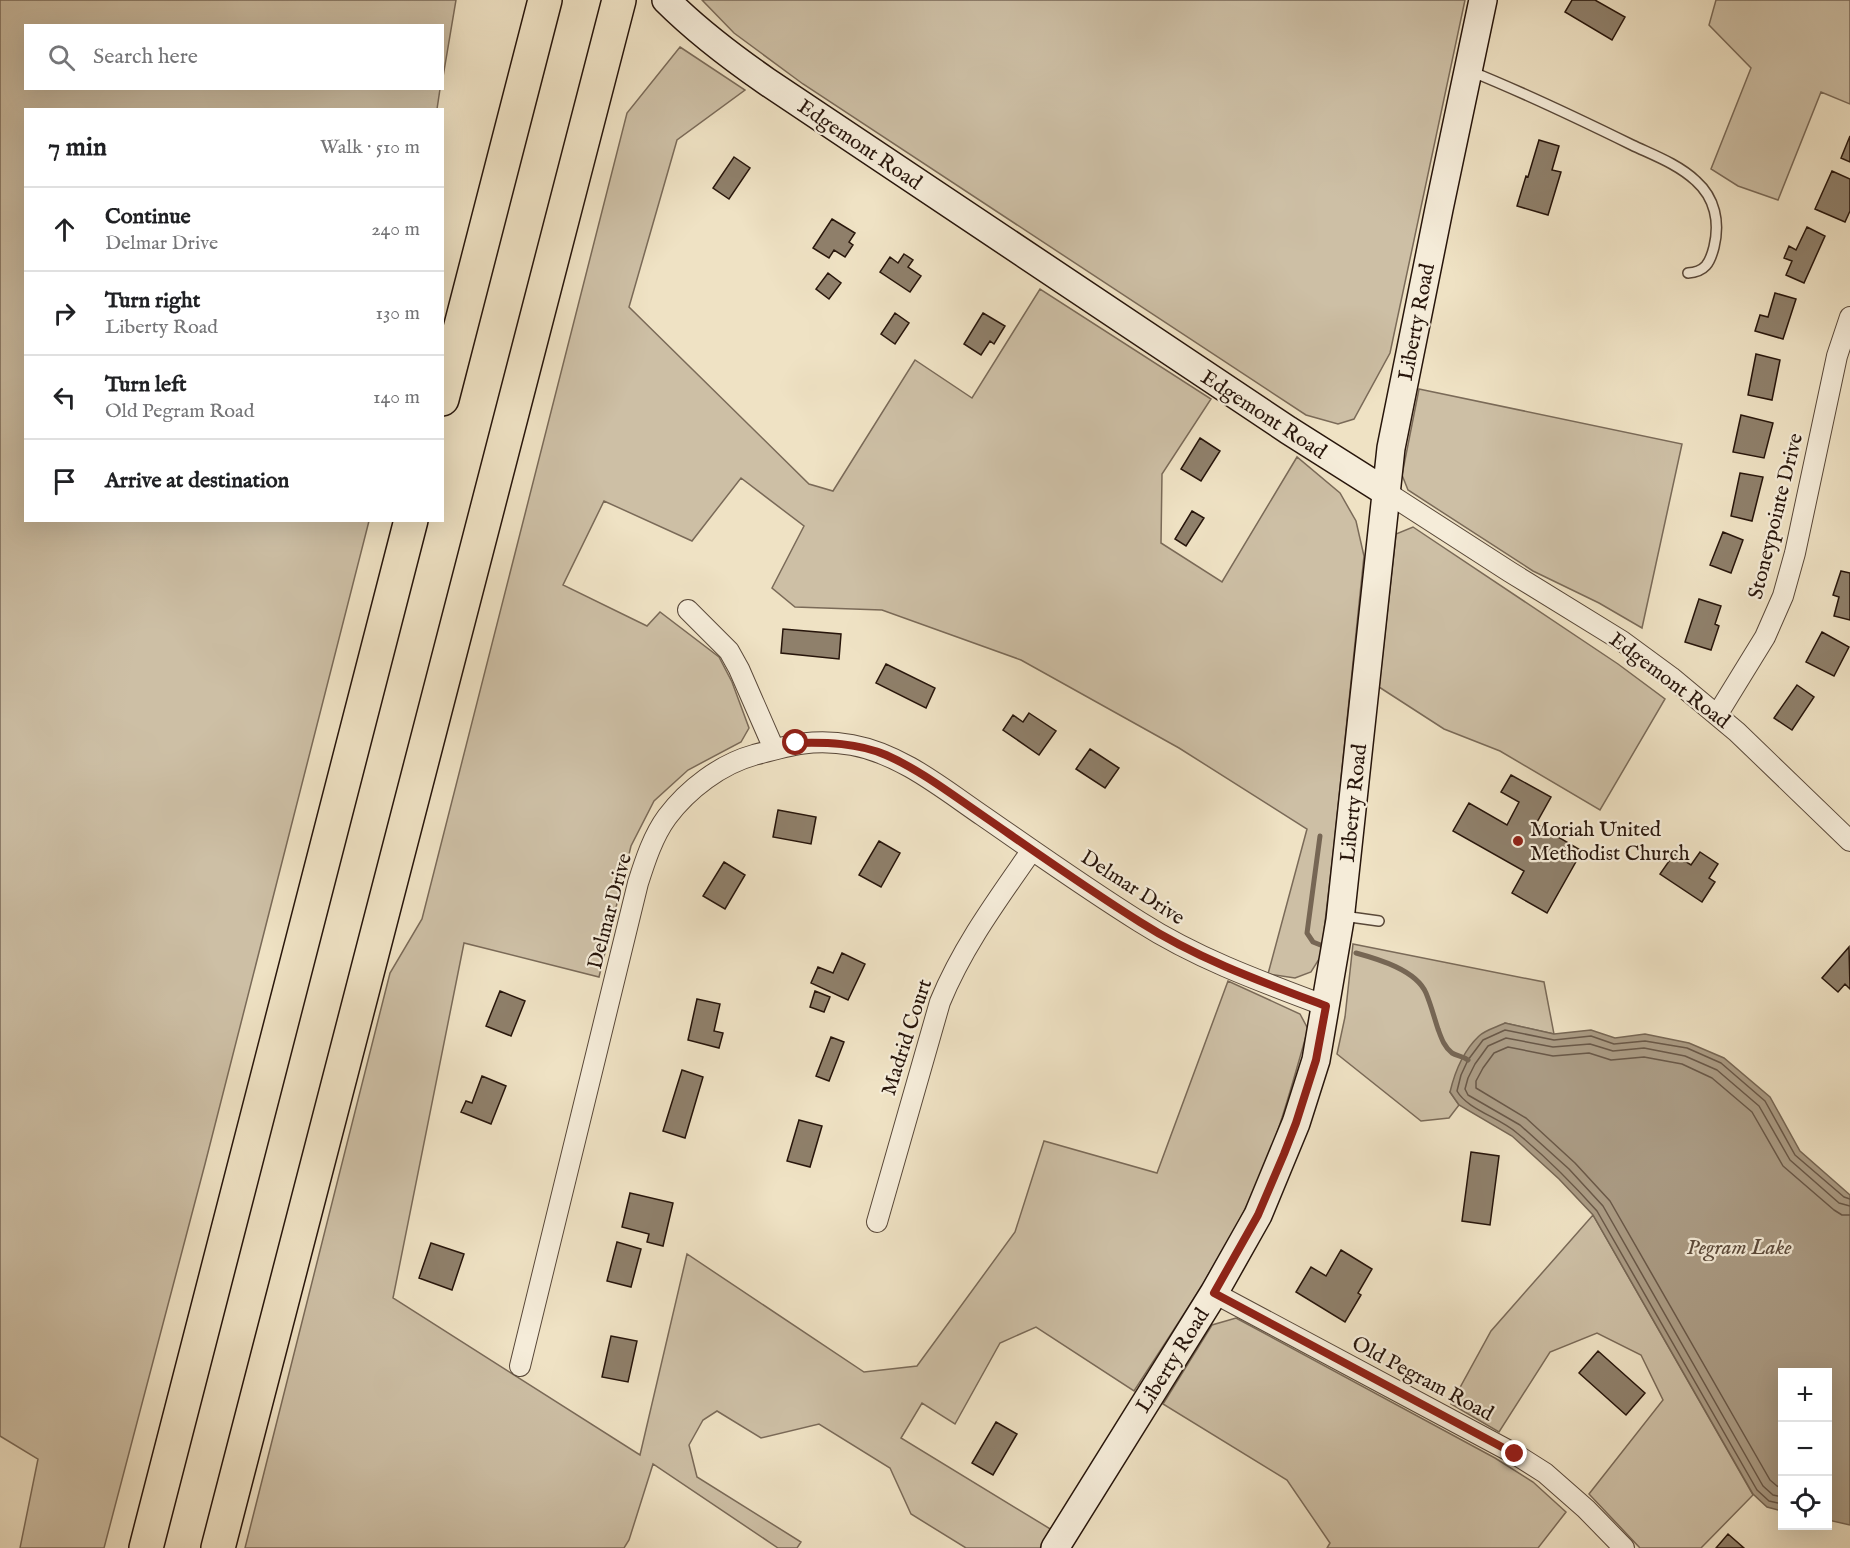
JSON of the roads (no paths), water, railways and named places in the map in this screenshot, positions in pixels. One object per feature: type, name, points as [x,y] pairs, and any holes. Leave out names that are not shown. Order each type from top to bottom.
[{"type":"highway","points":[[444,391],[545,0]]},
{"type":"highway","points":[[218,1548],[619,0]]},
{"type":"highway","points":[[146,1548],[410,522]]},
{"type":"street","name":"Edgemont Road","points":[[666,0],[691,25],[766,81],[1288,430],[1622,641],[1671,677],[1737,732],[1850,841]]},
{"type":"street","name":"Liberty Road","points":[[1055,1548],[1214,1293],[1258,1215],[1288,1144],[1316,1060],[1341,916],[1393,438],[1483,0]]},
{"type":"street","name":"Stoneypointe Drive","points":[[1717,715],[1765,637],[1783,596],[1795,552],[1837,356],[1850,317]]},
{"type":"street","points":[[688,610],[729,651],[774,749]]},
{"type":"street","name":"Delmar Drive","points":[[520,1366],[646,856],[666,818],[697,785],[739,759],[796,743],[819,742],[853,746],[885,755],[925,776],[1032,850],[1141,922],[1182,946],[1254,979],[1326,1006]]},
{"type":"street","name":"Madrid Court","points":[[877,1222],[944,991],[969,941],[1032,850]]},
{"type":"street","name":"Old Pegram Road","points":[[1214,1293],[1545,1473],[1586,1509],[1624,1548]]},
{"type":"lane","points":[[1468,70],[1571,114],[1678,167],[1697,181],[1715,210],[1717,233],[1712,256],[1706,267],[1698,273],[1688,273]]},
{"type":"lane","points":[[1341,916],[1379,921]]},
{"type":"water","name":"Pegram Lake","points":[[1505,1023],[1554,1034],[1591,1030],[1615,1038],[1645,1034],[1689,1043],[1724,1058],[1770,1097],[1800,1151],[1850,1195],[1850,1525],[1832,1521],[1832,1368],[1778,1368],[1778,1510],[1767,1507],[1753,1494],[1593,1215],[1559,1179],[1512,1136],[1459,1105],[1450,1092],[1460,1062],[1468,1048],[1484,1032]]},
{"type":"waterway","points":[[1320,836],[1307,933],[1313,942],[1323,946]]},
{"type":"waterway","points":[[1356,953],[1396,967],[1414,978],[1426,993],[1445,1045],[1452,1053],[1468,1060]]},
{"type":"place","name":"Moriah United Methodist Church","points":[[1518,841]]}]
